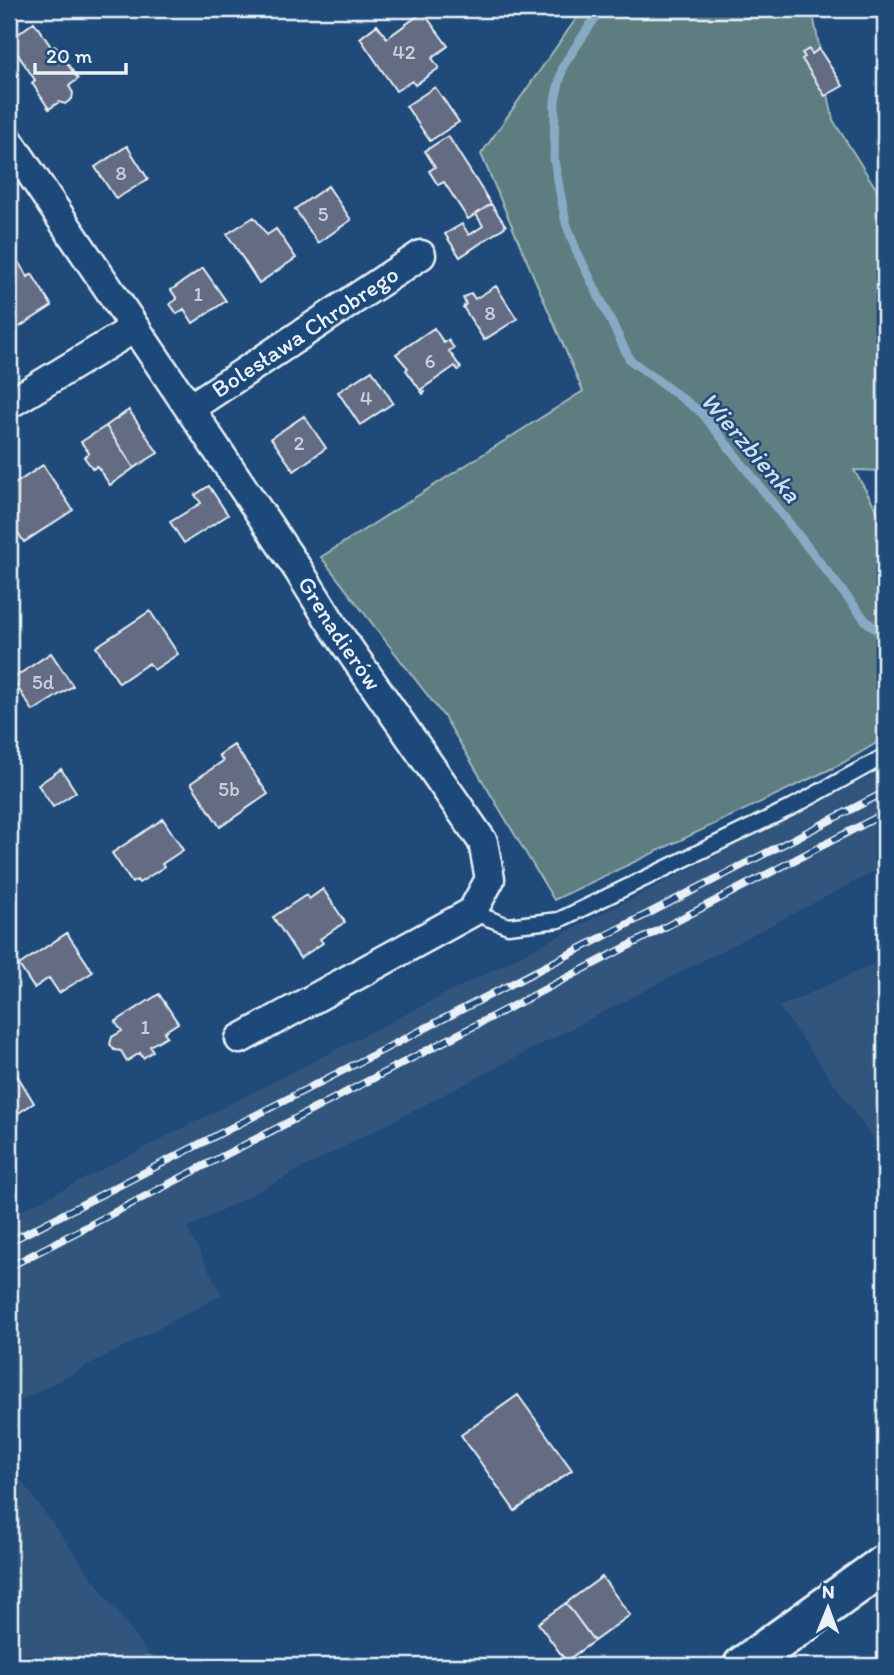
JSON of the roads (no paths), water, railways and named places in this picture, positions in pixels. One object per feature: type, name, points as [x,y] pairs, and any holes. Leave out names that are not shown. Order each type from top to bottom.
[{"type":"main road","points":[[743,1666],[885,1564]]},
{"type":"street","name":"Grenadierów","points":[[9,141],[133,329],[190,408],[299,571],[335,629],[483,842],[490,879],[472,912]]},
{"type":"street","name":"Bolesława Chrobrego","points":[[190,408],[421,255]]},
{"type":"street","points":[[9,404],[133,329]]},
{"type":"street","points":[[240,1039],[472,912]]},
{"type":"lane","points":[[472,912],[508,926],[559,920],[792,807],[885,756]]},
{"type":"waterway","name":"Wierzbienka","points":[[604,9],[597,15],[563,66],[555,100],[554,160],[566,223],[576,250],[630,360],[702,413],[866,621],[885,637]]},
{"type":"railway","points":[[9,1242],[885,792]]},
{"type":"railway","points":[[9,1267],[885,813]]}]
